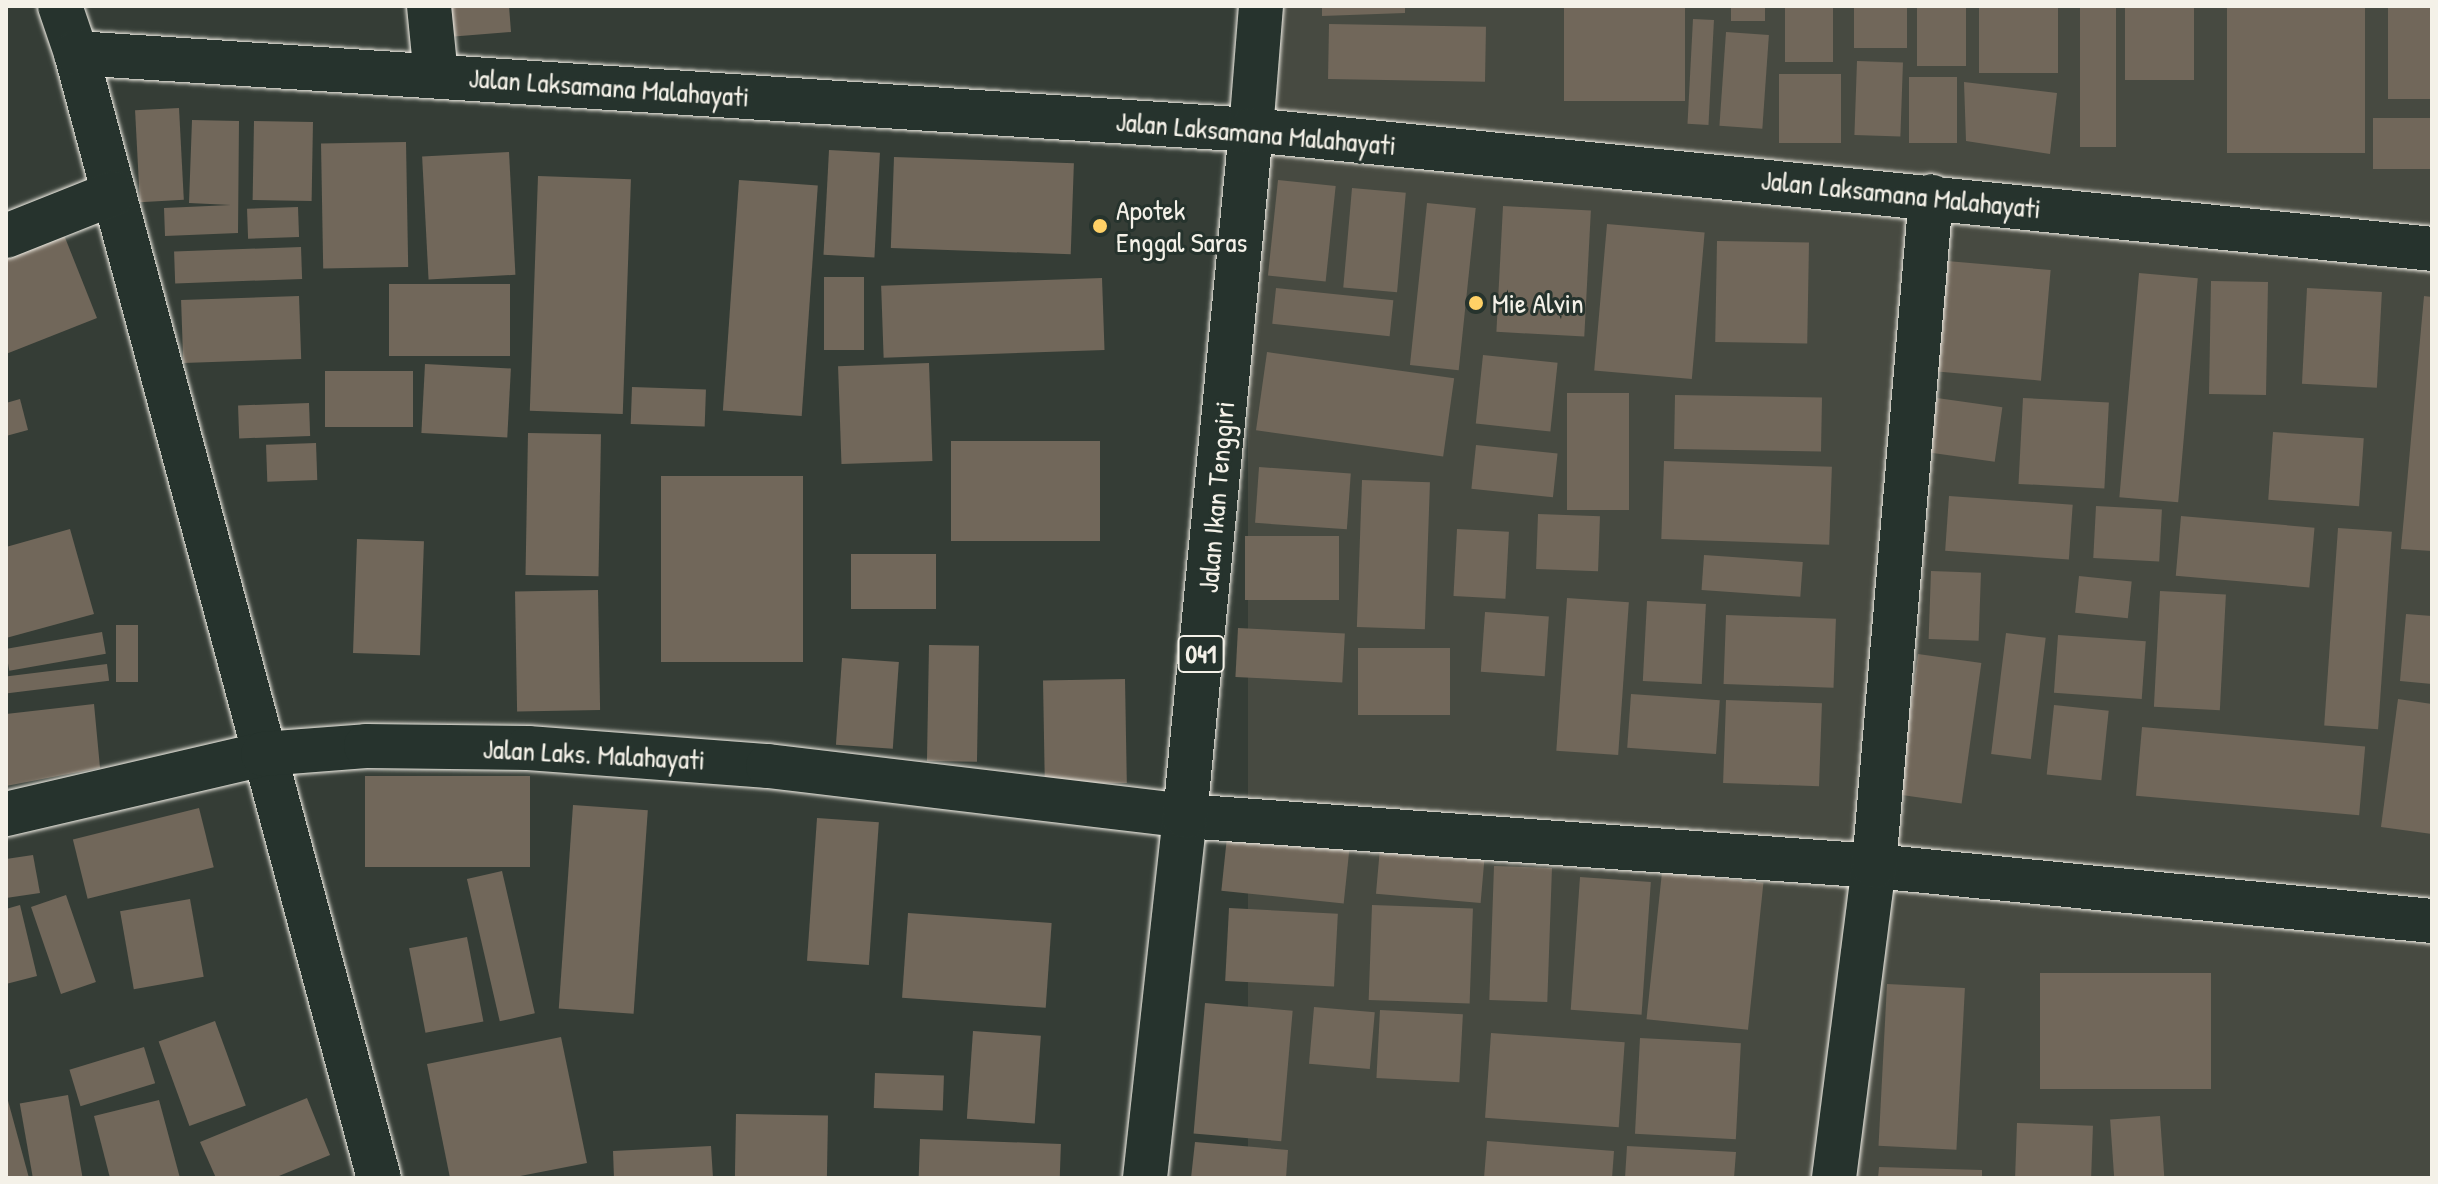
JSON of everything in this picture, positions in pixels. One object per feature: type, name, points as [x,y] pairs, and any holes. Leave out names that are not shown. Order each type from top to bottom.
[{"type":"main road","points":[[60,6],[76,53],[379,1178]]},
{"type":"main road","points":[[429,6],[436,76]]},
{"type":"main road","name":"Jalan Ikan Tenggiri","points":[[1145,1178],[1185,816],[1261,6]]},
{"type":"main road","name":"Jalan Laksamana Malahayati","points":[[76,53],[1251,130],[1931,196],[2432,249]]},
{"type":"main road","points":[[6,236],[114,193]]},
{"type":"main road","points":[[1834,1178],[1874,866],[1931,196]]},
{"type":"main road","name":"Jalan Laks. Malahayati","points":[[6,814],[263,754],[366,746],[528,748],[768,766],[1185,816],[1874,866],[2432,921]]},
{"type":"shaded area","points":[[1248,6],[2432,6],[2432,1178],[1248,1178]]},
{"type":"building","points":[[446,6],[509,6],[511,32],[448,37]]},
{"type":"building","points":[[1322,6],[1405,6],[1405,13],[1322,16]]},
{"type":"building","points":[[1564,6],[1685,6],[1685,101],[1564,101]]},
{"type":"building","points":[[1731,6],[1765,6],[1765,21],[1731,21]]},
{"type":"building","points":[[1785,6],[1833,6],[1833,62],[1785,62]]},
{"type":"building","points":[[1854,6],[1907,6],[1907,48],[1854,48]]},
{"type":"building","points":[[1917,6],[1966,6],[1966,66],[1917,66]]},
{"type":"building","points":[[1979,6],[2058,6],[2058,73],[1979,73]]},
{"type":"building","points":[[2080,6],[2116,6],[2116,147],[2080,147]]},
{"type":"building","points":[[2125,6],[2194,6],[2194,80],[2125,80]]},
{"type":"building","points":[[2227,6],[2365,6],[2365,153],[2227,153]]},
{"type":"building","points":[[2388,6],[2432,6],[2432,99],[2388,99]]},
{"type":"building","points":[[1693,19],[1714,20],[1708,125],[1688,124]]},
{"type":"building","points":[[1329,24],[1486,27],[1485,82],[1328,79]]},
{"type":"building","points":[[1726,32],[1769,35],[1762,129],[1719,126]]},
{"type":"building","points":[[1857,61],[1903,63],[1900,137],[1854,135]]},
{"type":"building","points":[[1779,74],[1841,74],[1841,143],[1779,143]]},
{"type":"building","points":[[1909,77],[1957,77],[1957,143],[1909,143]]},
{"type":"building","points":[[1964,82],[2057,93],[2050,154],[1966,141]]},
{"type":"building","points":[[179,108],[184,200],[140,202],[135,110]]},
{"type":"building","points":[[2373,118],[2432,118],[2432,169],[2373,169]]},
{"type":"building","points":[[192,120],[239,121],[238,233],[165,236],[164,208],[231,205],[189,203]]},
{"type":"building","points":[[254,121],[313,122],[312,201],[253,200]]},
{"type":"building","points":[[406,142],[408,267],[323,268],[321,143]]},
{"type":"building","points":[[829,150],[880,153],[874,258],[824,255]]},
{"type":"building","points":[[509,152],[515,275],[429,279],[422,157]]},
{"type":"building","points":[[894,157],[1074,163],[1071,254],[891,248]]},
{"type":"building","points":[[538,176],[631,179],[623,414],[530,411]]},
{"type":"building","points":[[739,180],[818,186],[802,416],[723,410]]},
{"type":"building","points":[[1278,180],[1336,186],[1326,282],[1268,275]]},
{"type":"building","points":[[1352,188],[1406,193],[1397,292],[1343,288]]},
{"type":"building","points":[[1427,203],[1476,208],[1459,370],[1410,365]]},
{"type":"building","points":[[1503,206],[1591,211],[1584,336],[1496,332]]},
{"type":"building","points":[[298,207],[299,237],[248,239],[247,209]]},
{"type":"building","points":[[1607,224],[1705,233],[1692,379],[1594,370]]},
{"type":"building","points":[[60,225],[97,318],[6,354],[6,246]]},
{"type":"building","points":[[1717,241],[1809,243],[1807,344],[1715,342]]},
{"type":"building","points":[[301,247],[302,279],[175,283],[174,251]]},
{"type":"building","points":[[1947,261],[2051,270],[2041,381],[1937,372]]},
{"type":"building","points":[[2139,273],[2198,278],[2178,502],[2119,497]]},
{"type":"building","points":[[824,277],[864,277],[864,350],[824,350]]},
{"type":"building","points":[[1102,278],[1105,350],[884,358],[881,286]]},
{"type":"building","points":[[2211,281],[2268,282],[2266,395],[2209,394]]},
{"type":"building","points":[[389,284],[510,284],[510,356],[389,356]]},
{"type":"building","points":[[1276,288],[1393,300],[1390,336],[1272,324]]},
{"type":"building","points":[[2307,288],[2382,292],[2377,388],[2302,384]]},
{"type":"building","points":[[299,296],[301,359],[183,363],[181,300]]},
{"type":"building","points":[[2424,296],[2432,297],[2432,551],[2401,549]]},
{"type":"building","points":[[1267,352],[1454,378],[1443,457],[1256,430]]},
{"type":"building","points":[[1483,355],[1558,363],[1550,431],[1476,424]]},
{"type":"building","points":[[929,363],[932,461],[841,464],[838,366]]},
{"type":"building","points":[[425,364],[511,369],[507,437],[421,433]]},
{"type":"building","points":[[325,371],[413,371],[413,427],[325,427]]},
{"type":"building","points":[[632,387],[706,390],[705,427],[631,424]]},
{"type":"building","points":[[1567,393],[1629,393],[1629,510],[1567,510]]},
{"type":"building","points":[[1675,395],[1822,398],[1821,452],[1674,449]]},
{"type":"building","points":[[1937,398],[2002,407],[1995,462],[1929,452]]},
{"type":"building","points":[[2023,398],[2109,403],[2104,488],[2018,484]]},
{"type":"building","points":[[20,399],[28,430],[6,436],[6,403]]},
{"type":"building","points":[[309,403],[310,436],[239,438],[238,405]]},
{"type":"building","points":[[2273,432],[2364,438],[2359,506],[2268,500]]},
{"type":"building","points":[[528,433],[601,434],[599,576],[526,575]]},
{"type":"building","points":[[951,441],[1100,441],[1100,541],[951,541]]},
{"type":"building","points":[[316,443],[317,480],[267,482],[266,445]]},
{"type":"building","points":[[1476,445],[1558,454],[1553,497],[1471,489]]},
{"type":"building","points":[[1664,461],[1832,467],[1829,545],[1661,539]]},
{"type":"building","points":[[1259,467],[1351,473],[1347,529],[1255,523]]},
{"type":"building","points":[[661,476],[803,476],[803,662],[661,662]]},
{"type":"building","points":[[1362,480],[1430,482],[1425,629],[1357,627]]},
{"type":"building","points":[[1949,496],[2073,505],[2069,560],[1945,551]]},
{"type":"building","points":[[2096,506],[2162,509],[2159,561],[2093,558]]},
{"type":"building","points":[[1538,514],[1600,516],[1598,571],[1536,569]]},
{"type":"building","points":[[2181,516],[2314,528],[2309,587],[2176,576]]},
{"type":"building","points":[[2338,528],[2392,532],[2378,729],[2324,726]]},
{"type":"building","points":[[70,529],[94,614],[6,638],[6,547]]},
{"type":"building","points":[[1457,529],[1509,532],[1505,599],[1453,596]]},
{"type":"building","points":[[1245,536],[1339,536],[1339,600],[1245,600]]},
{"type":"building","points":[[357,539],[424,541],[420,655],[353,653]]},
{"type":"building","points":[[851,554],[936,554],[936,609],[851,609]]},
{"type":"building","points":[[1704,555],[1803,562],[1800,597],[1702,590]]},
{"type":"building","points":[[1931,571],[1981,573],[1979,641],[1929,639]]},
{"type":"building","points":[[2079,576],[2132,582],[2128,618],[2075,613]]},
{"type":"building","points":[[598,590],[600,710],[517,711],[515,591]]},
{"type":"building","points":[[2160,591],[2226,594],[2220,710],[2154,707]]},
{"type":"building","points":[[1567,598],[1629,602],[1618,755],[1556,751]]},
{"type":"building","points":[[1647,601],[1706,604],[1702,684],[1643,681]]},
{"type":"building","points":[[1485,612],[1549,616],[1545,676],[1481,672]]},
{"type":"building","points":[[2406,614],[2432,616],[2432,684],[2400,681]]},
{"type":"building","points":[[1726,615],[1836,619],[1834,688],[1724,684]]},
{"type":"building","points":[[116,625],[138,625],[138,682],[116,682]]},
{"type":"building","points":[[1238,628],[1345,634],[1342,683],[1235,677]]},
{"type":"building","points":[[102,632],[106,654],[9,671],[6,649]]},
{"type":"building","points":[[2006,633],[2046,638],[2031,759],[1991,754]]},
{"type":"building","points":[[2058,635],[2146,641],[2142,699],[2054,693]]},
{"type":"building","points":[[929,645],[979,646],[977,762],[927,761]]},
{"type":"building","points":[[1358,648],[1450,648],[1450,715],[1358,715]]},
{"type":"building","points":[[1918,654],[1981,663],[1962,804],[1898,795]]},
{"type":"building","points":[[842,658],[899,662],[893,749],[836,745]]},
{"type":"building","points":[[107,664],[109,681],[8,693],[6,676]]},
{"type":"building","points":[[1125,679],[1127,783],[1045,784],[1043,680]]},
{"type":"building","points":[[1631,694],[1720,700],[1716,754],[1627,748]]},
{"type":"building","points":[[2398,699],[2432,704],[2432,834],[2381,827]]},
{"type":"building","points":[[1726,700],[1822,703],[1819,786],[1723,783]]},
{"type":"building","points":[[94,704],[100,768],[6,786],[6,714]]},
{"type":"building","points":[[2054,705],[2109,711],[2101,780],[2047,775]]},
{"type":"building","points":[[2142,727],[2365,747],[2359,815],[2136,796]]},
{"type":"building","points":[[365,776],[530,776],[530,867],[365,867]]},
{"type":"building","points":[[573,805],[648,810],[634,1014],[559,1009]]},
{"type":"building","points":[[199,808],[214,867],[88,899],[73,839]]},
{"type":"building","points":[[817,818],[879,822],[869,965],[807,961]]},
{"type":"building","points":[[1227,837],[1349,850],[1344,904],[1221,891]]},
{"type":"building","points":[[1380,848],[1485,857],[1481,903],[1376,894]]},
{"type":"building","points":[[33,855],[40,893],[6,898],[6,859]]},
{"type":"building","points":[[1494,866],[1552,868],[1547,1002],[1489,1000]]},
{"type":"building","points":[[502,871],[535,1013],[500,1021],[467,879]]},
{"type":"building","points":[[1662,872],[1763,883],[1748,1030],[1647,1019]]},
{"type":"building","points":[[1580,877],[1651,882],[1642,1015],[1571,1010]]},
{"type":"building","points":[[66,895],[96,982],[61,994],[31,907]]},
{"type":"building","points":[[190,899],[204,977],[134,989],[120,911]]},
{"type":"building","points":[[20,905],[37,976],[6,984],[6,909]]},
{"type":"building","points":[[1372,905],[1473,909],[1470,1003],[1369,1000]]},
{"type":"building","points":[[1229,908],[1338,914],[1334,987],[1225,981]]},
{"type":"building","points":[[908,913],[1052,923],[1046,1008],[902,998]]},
{"type":"building","points":[[467,937],[483,1021],[425,1033],[409,948]]},
{"type":"building","points":[[2040,973],[2211,973],[2211,1089],[2040,1089]]},
{"type":"building","points":[[1887,984],[1965,988],[1956,1150],[1879,1146]]},
{"type":"building","points":[[1205,1003],[1293,1011],[1281,1141],[1194,1134]]},
{"type":"building","points":[[1314,1007],[1375,1012],[1370,1069],[1309,1064]]},
{"type":"building","points":[[1380,1010],[1463,1014],[1459,1082],[1376,1078]]},
{"type":"building","points":[[215,1021],[246,1106],[189,1126],[159,1042]]},
{"type":"building","points":[[973,1031],[1041,1036],[1035,1124],[967,1119]]},
{"type":"building","points":[[1491,1033],[1625,1042],[1619,1127],[1485,1118]]},
{"type":"building","points":[[561,1037],[587,1163],[510,1178],[450,1178],[427,1064]]},
{"type":"building","points":[[1640,1038],[1741,1043],[1736,1139],[1635,1134]]},
{"type":"building","points":[[144,1047],[155,1083],[81,1106],[69,1070]]},
{"type":"building","points":[[875,1073],[944,1075],[943,1110],[874,1108]]},
{"type":"building","points":[[68,1095],[83,1178],[33,1178],[20,1104]]},
{"type":"building","points":[[7,1097],[29,1178],[6,1178]]},
{"type":"building","points":[[307,1098],[330,1155],[274,1178],[216,1178],[200,1142]]},
{"type":"building","points":[[159,1100],[180,1178],[110,1178],[94,1116]]},
{"type":"building","points":[[736,1114],[828,1116],[827,1178],[735,1178]]},
{"type":"building","points":[[2160,1116],[2164,1178],[2114,1178],[2110,1119]]},
{"type":"building","points":[[2017,1123],[2093,1126],[2091,1178],[2015,1178]]},
{"type":"building","points":[[920,1139],[1061,1144],[1060,1178],[919,1178]]},
{"type":"building","points":[[1487,1141],[1614,1151],[1612,1178],[1484,1178]]},
{"type":"building","points":[[1195,1142],[1288,1150],[1286,1178],[1191,1178]]},
{"type":"building","points":[[711,1146],[713,1178],[614,1178],[613,1151]]},
{"type":"building","points":[[1627,1146],[1736,1152],[1734,1178],[1625,1178]]},
{"type":"building","points":[[1879,1167],[1982,1170],[1982,1178],[1878,1178]]},
{"type":"place","name":"Apotek Enggal Saras","points":[[1100,226]]},
{"type":"place","name":"Mie Alvin","points":[[1476,303]]}]
